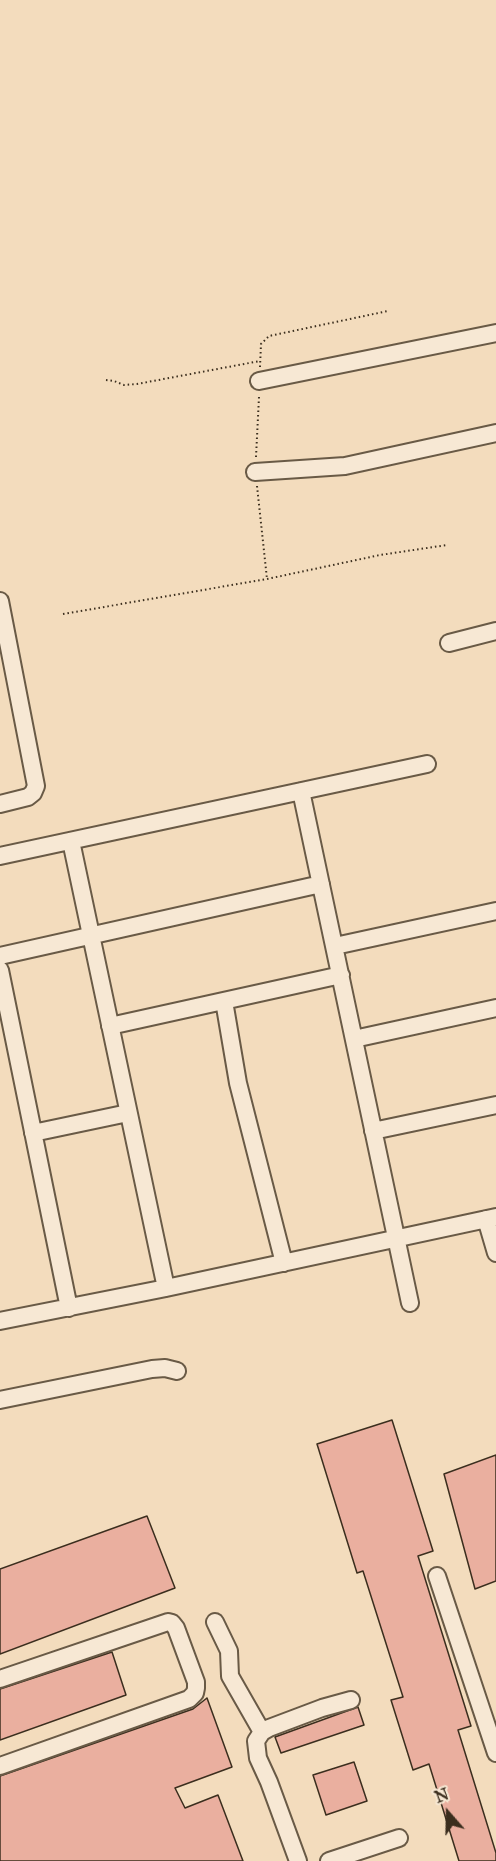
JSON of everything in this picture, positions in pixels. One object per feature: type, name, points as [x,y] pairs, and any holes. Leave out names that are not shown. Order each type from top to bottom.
[{"type":"street","points":[[259,381],[496,333]]},
{"type":"street","points":[[255,472],[345,466],[496,433]]},
{"type":"street","points":[[0,602],[36,786],[28,797],[0,804]]},
{"type":"street","points":[[449,643],[496,631]]},
{"type":"street","points":[[0,856],[427,765]]},
{"type":"street","points":[[301,792],[410,1303]]},
{"type":"street","points":[[71,841],[166,1288]]},
{"type":"street","points":[[0,956],[321,884]]},
{"type":"street","points":[[335,945],[496,911]]},
{"type":"street","points":[[0,970],[3,1002],[69,1308]]},
{"type":"street","points":[[110,1026],[341,975]]},
{"type":"street","points":[[224,1000],[238,1083],[284,1263]]},
{"type":"street","points":[[354,1039],[496,1008]]},
{"type":"street","points":[[373,1131],[496,1106]]},
{"type":"street","points":[[33,1133],[128,1113]]},
{"type":"street","points":[[0,1321],[491,1218],[496,1253]]},
{"type":"street","points":[[0,1400],[152,1370],[165,1368],[177,1371]]},
{"type":"street","points":[[437,1576],[496,1753]]},
{"type":"street","points":[[0,1679],[168,1622],[175,1625],[196,1682],[196,1688],[195,1694],[189,1699],[0,1766]]},
{"type":"street","points":[[215,1623],[229,1651],[230,1676],[262,1732]]},
{"type":"street","points":[[298,1861],[258,1758],[256,1741],[262,1732],[322,1708],[351,1700]]},
{"type":"street","points":[[329,1861],[399,1838]]},
{"type":"path","points":[[267,579],[255,472],[261,344],[273,334],[388,311]]},
{"type":"path","points":[[106,380],[124,385],[137,384],[260,361]]},
{"type":"path","points":[[63,614],[267,579],[380,555],[447,545]]},
{"type":"building","points":[[392,1420],[433,1551],[418,1556],[471,1726],[458,1730],[496,1853],[496,1861],[459,1861],[429,1764],[413,1770],[391,1700],[403,1697],[363,1571],[357,1573],[317,1444]]},
{"type":"building","points":[[496,1455],[496,1581],[475,1589],[444,1474]]},
{"type":"building","points":[[147,1516],[175,1588],[0,1654],[0,1569]]},
{"type":"building","points":[[112,1652],[126,1695],[0,1740],[0,1689]]},
{"type":"building","points":[[207,1698],[232,1767],[175,1788],[185,1808],[218,1795],[243,1861],[0,1861],[0,1776],[193,1709]]},
{"type":"building","points":[[358,1707],[364,1725],[281,1753],[275,1737]]},
{"type":"building","points":[[354,1762],[367,1801],[326,1815],[313,1775]]}]
